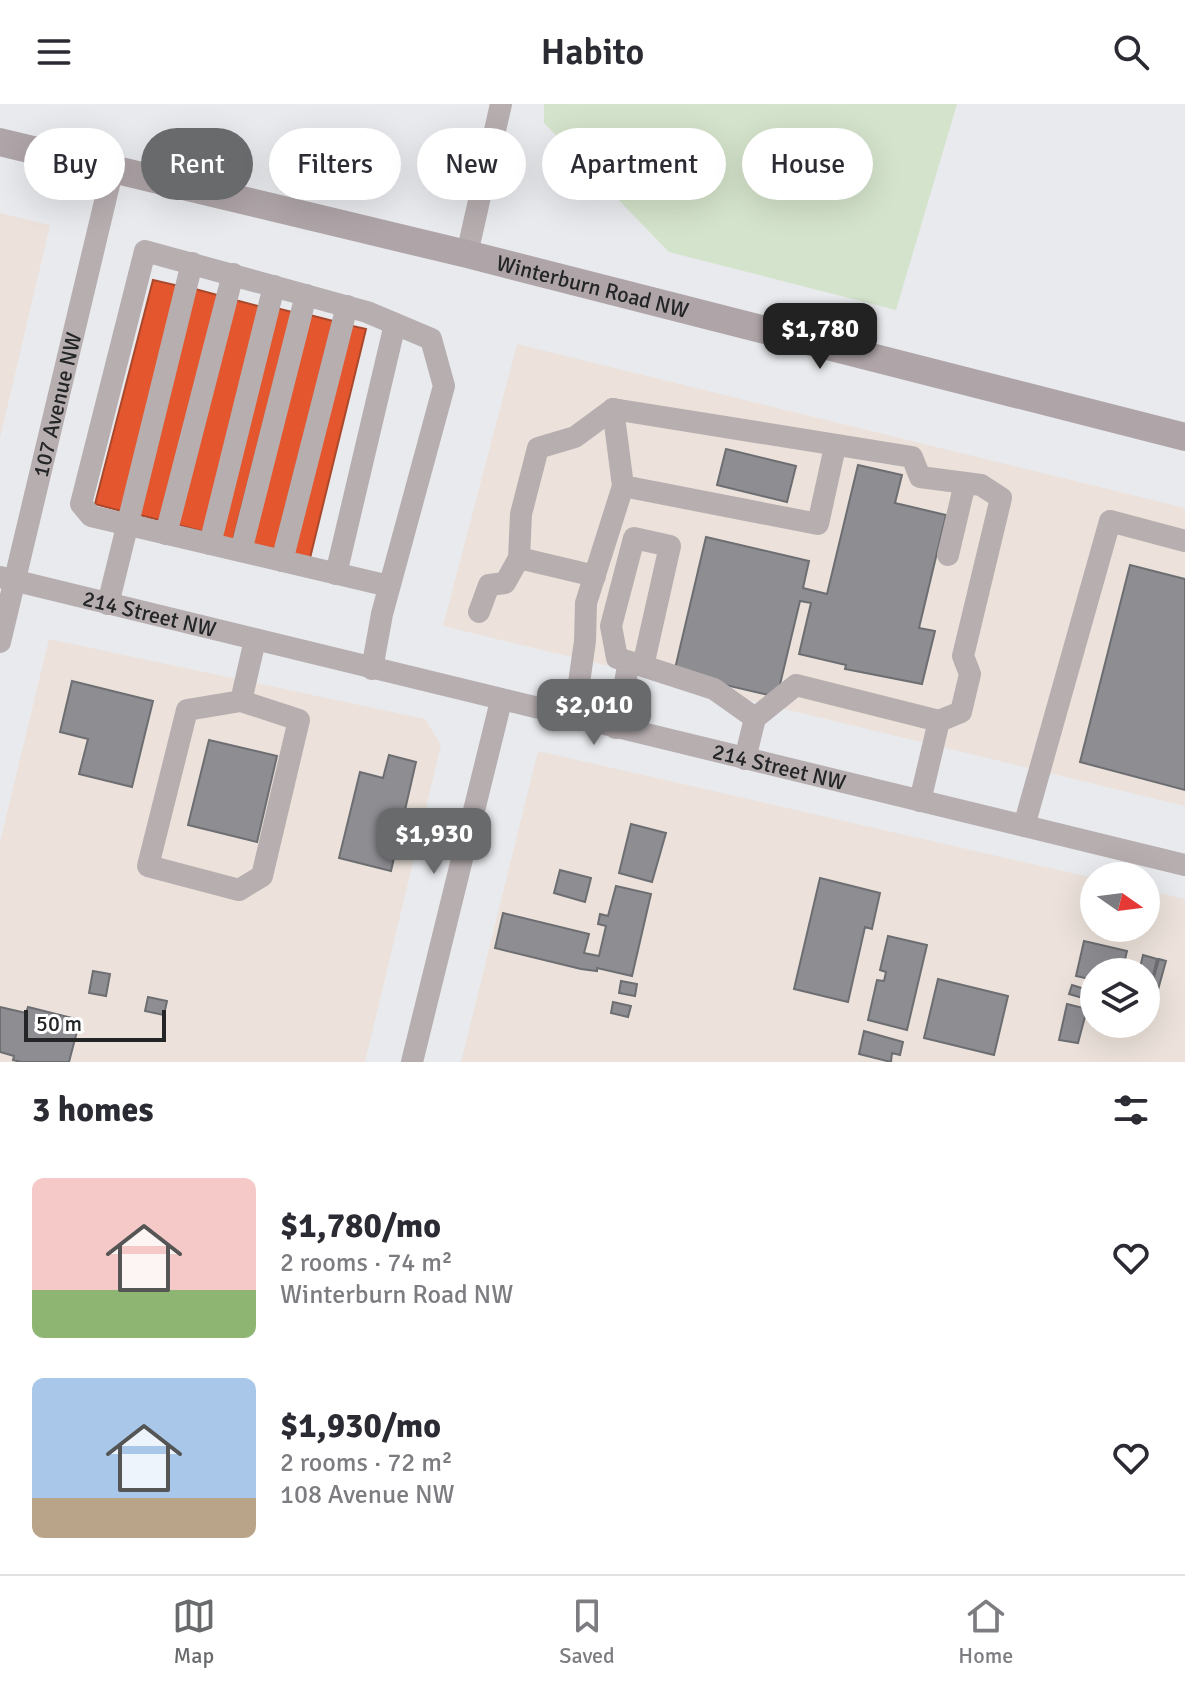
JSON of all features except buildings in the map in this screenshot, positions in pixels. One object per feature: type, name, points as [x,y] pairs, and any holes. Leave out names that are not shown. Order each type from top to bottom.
[{"type":"main road","name":"Winterburn Road NW","points":[[0,142],[24,148]]},
{"type":"main road","name":"Winterburn Road NW","points":[[125,171],[467,254],[1185,437]]},
{"type":"street","points":[[467,254],[501,104]]},
{"type":"street","name":"107 Avenue NW","points":[[0,642],[7,579],[105,200]]},
{"type":"street","points":[[372,669],[389,586],[444,386],[431,339],[347,306],[145,251],[81,504],[91,516],[389,586]]},
{"type":"street","points":[[108,604],[192,263]]},
{"type":"street","points":[[166,534],[233,274]]},
{"type":"street","points":[[210,544],[274,286]]},
{"type":"street","points":[[241,551],[306,295]]},
{"type":"street","points":[[282,561],[347,306]]},
{"type":"street","points":[[336,574],[395,324]]},
{"type":"street","points":[[574,718],[585,641],[586,603],[623,486],[613,409]]},
{"type":"street","points":[[479,612],[489,585],[505,583],[519,558],[521,514],[538,448],[575,437],[613,409],[912,457],[920,477],[981,485],[1001,498],[963,656],[970,674],[961,712],[939,721],[796,685],[755,718],[745,759]]},
{"type":"street","points":[[623,486],[818,524],[835,447]]},
{"type":"street","points":[[948,555],[965,483]]},
{"type":"street","points":[[1024,826],[1110,521],[1185,541]]},
{"type":"street","points":[[616,728],[636,664],[670,546],[634,538],[611,626],[617,658],[636,664],[714,689],[755,718]]},
{"type":"street","points":[[519,558],[595,576]]},
{"type":"street","name":"214 Street NW","points":[[7,579],[1185,865]]},
{"type":"street","points":[[241,701],[255,640]]},
{"type":"street","points":[[241,701],[299,720],[262,876],[239,890],[148,866],[187,710],[241,701]]},
{"type":"street","points":[[412,1062],[501,701]]},
{"type":"street","points":[[920,801],[939,721]]},
{"type":"shaded area","points":[[0,213],[50,225],[0,438]]},
{"type":"shaded area","points":[[517,344],[1185,508],[1185,806],[443,626]]},
{"type":"shaded area","points":[[49,639],[425,719],[441,745],[365,1062],[0,1062],[0,842]]},
{"type":"shaded area","points":[[538,751],[1080,875],[1080,942],[1160,942],[1160,893],[1185,899],[1185,1062],[461,1062]]},
{"type":"green space","points":[[544,104],[957,104],[896,310],[669,252],[619,200],[726,200],[726,128],[549,128],[544,123]]}]
